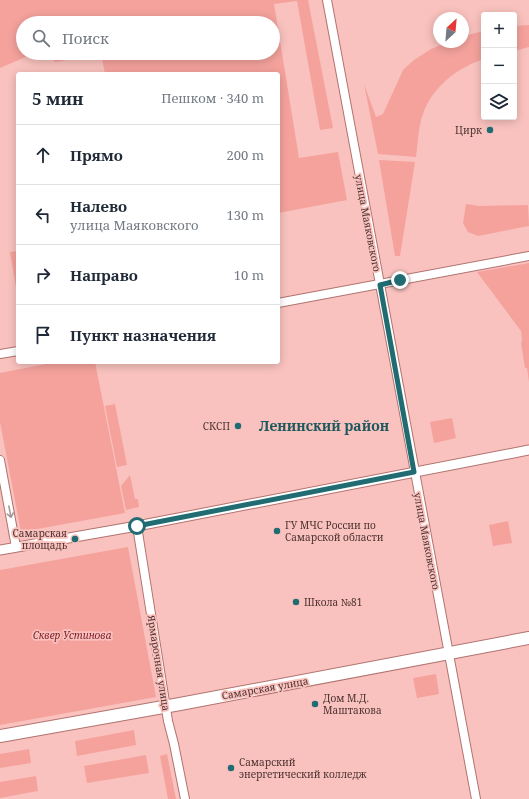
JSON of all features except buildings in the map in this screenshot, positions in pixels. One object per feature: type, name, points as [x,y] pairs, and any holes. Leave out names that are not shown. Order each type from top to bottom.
[{"type":"main road","name":"Самарская улица","points":[[0,736],[166,707],[529,638]]},
{"type":"street","name":"улица Маяковского","points":[[327,0],[476,799]]},
{"type":"street","points":[[280,303],[529,256]]},
{"type":"street","points":[[0,354],[16,351]]},
{"type":"street","points":[[0,550],[137,526],[529,450]]},
{"type":"street","points":[[0,460],[16,547]]},
{"type":"street","name":"Ярмарочная улица","points":[[137,526],[166,707],[185,799]]},
{"type":"green space","points":[[0,0],[308,0],[333,128],[320,130],[297,1],[274,4],[276,16],[16,16],[16,60],[19,60],[0,68]]},
{"type":"green space","points":[[529,25],[529,47],[517,50],[517,48],[517,26]]},
{"type":"green space","points":[[481,32],[481,60],[464,67],[455,73],[447,79],[433,95],[427,104],[420,124],[416,157],[378,154],[364,84],[376,117],[383,114],[403,70],[414,60],[433,48],[469,48],[469,35]]},
{"type":"green space","points":[[280,41],[299,158],[338,152],[347,200],[280,213],[280,72],[105,72],[102,60],[280,60]]},
{"type":"green space","points":[[54,60],[66,60],[55,62]]},
{"type":"green space","points":[[379,160],[415,162],[400,256],[395,256]]},
{"type":"green space","points":[[466,204],[479,206],[528,205],[529,226],[478,236],[468,232],[463,223]]},
{"type":"green space","points":[[16,251],[16,287],[10,252]]},
{"type":"green space","points":[[529,263],[529,382],[521,343],[521,331],[477,272]]},
{"type":"green space","points":[[46,364],[95,364],[125,513],[21,532],[0,422],[0,373]]},
{"type":"green space","points":[[115,404],[127,465],[117,467],[105,406]]},
{"type":"green space","points":[[452,418],[456,438],[434,443],[430,422]]},
{"type":"green space","points":[[130,475],[135,499],[138,499],[139,507],[126,510],[121,486]]},
{"type":"green space","points":[[508,521],[512,543],[493,546],[489,525]]},
{"type":"green space","name":"Сквер Устинова","points":[[128,547],[156,697],[0,725],[0,570]]},
{"type":"green space","points":[[436,674],[439,694],[417,698],[413,678]]},
{"type":"green space","points":[[134,730],[136,745],[77,756],[75,741]]},
{"type":"green space","points":[[29,749],[31,763],[0,768],[0,754]]},
{"type":"green space","points":[[167,754],[176,799],[168,799],[160,756]]},
{"type":"green space","points":[[146,755],[149,773],[87,783],[84,766]]},
{"type":"green space","points":[[36,776],[38,791],[0,798],[0,782]]},
{"type":"place","name":"Цирк","points":[[490,130]]},
{"type":"place","name":"СКСП","points":[[238,426]]},
{"type":"place","name":"ГУ МЧС России по Самарской области","points":[[277,531]]},
{"type":"place","name":"Самарская площадь","points":[[75,539]]},
{"type":"place","name":"Школа №81","points":[[296,602]]},
{"type":"place","name":"Дом М.Д. Маштакова","points":[[315,704]]},
{"type":"place","name":"Самарский энергетический колледж","points":[[231,768]]},
{"type":"district","name":"Ленинский район","points":[[324,425]]},
{"type":"route","points":[[137,526],[414,472],[380,285],[400,280]]}]
